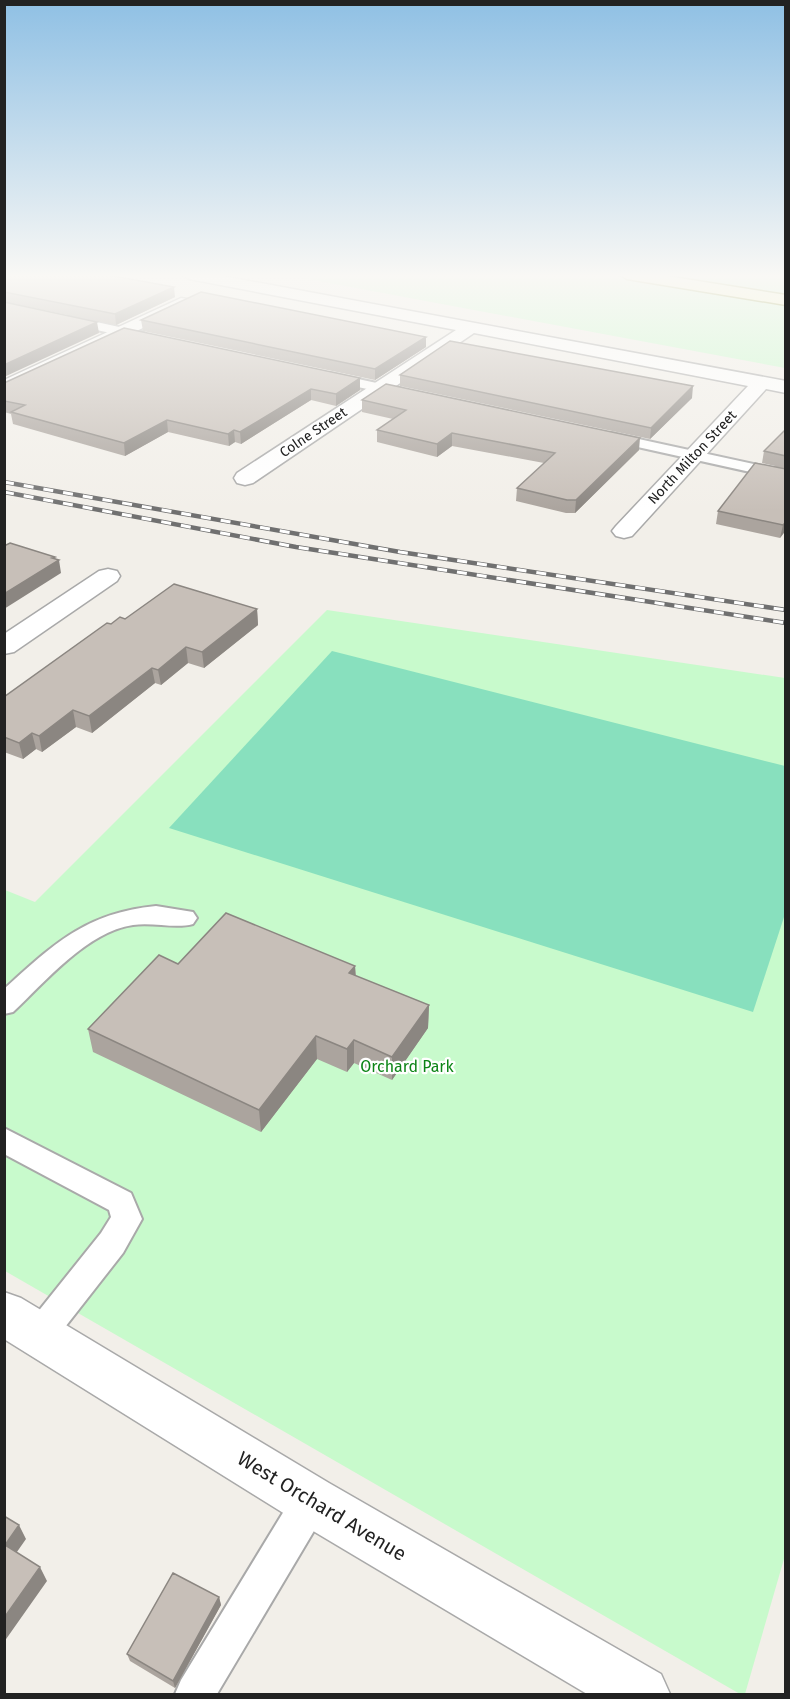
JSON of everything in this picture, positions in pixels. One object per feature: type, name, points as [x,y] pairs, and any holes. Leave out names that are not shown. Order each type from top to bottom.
[{"type":"street","points":[[4,388],[76,353]]},
{"type":"street","name":"Colne Street","points":[[245,478],[432,353]]},
{"type":"street","points":[[608,353],[786,387]]},
{"type":"street","name":"North Milton Street","points":[[624,531],[761,383]]},
{"type":"street","points":[[4,646],[108,576]]},
{"type":"street","name":"West Orchard Avenue","points":[[22,1324],[311,1501],[641,1695]]},
{"type":"lane","points":[[312,373],[419,396]]},
{"type":"lane","points":[[602,435],[786,476]]},
{"type":"lane","points":[[4,1005],[71,944],[106,922],[134,916],[161,914],[185,918]]},
{"type":"lane","points":[[4,1140],[121,1203],[127,1220],[111,1244],[22,1324]]},
{"type":"lane","points":[[195,1695],[311,1501]]},
{"type":"green space","points":[[706,353],[785,353],[785,368]]},
{"type":"green space","name":"Orchard Park","points":[[327,610],[785,678],[786,1552],[745,1694],[740,1694],[5,1271],[5,890],[35,902]]},
{"type":"green space","points":[[332,651],[785,766],[785,914],[753,1012],[169,828]]},
{"type":"building","points":[[4,353],[29,353],[4,365]]},
{"type":"building","points":[[69,353],[243,353],[360,378],[336,394],[311,389],[240,432],[234,430],[228,434],[167,420],[124,443],[11,412],[25,405],[4,401],[4,383]]},
{"type":"building","points":[[300,353],[400,353],[375,369]]},
{"type":"building","points":[[432,353],[516,353],[693,386],[651,428],[400,375]]},
{"type":"building","points":[[386,384],[640,438],[576,500],[567,500],[517,488],[555,453],[452,433],[437,444],[377,430],[406,410],[362,400]]},
{"type":"building","points":[[786,429],[786,456],[764,451]]},
{"type":"building","points":[[755,463],[786,469],[786,522],[783,525],[718,511]]},
{"type":"building","points":[[10,543],[59,560],[4,594],[4,546]]},
{"type":"building","points":[[174,584],[257,609],[202,652],[186,647],[158,670],[152,668],[89,716],[73,710],[39,736],[32,733],[19,743],[4,737],[4,697],[107,623],[111,624],[120,617],[125,619]]},
{"type":"building","points":[[226,913],[355,966],[349,973],[429,1005],[392,1057],[354,1040],[347,1049],[316,1036],[259,1110],[88,1029],[159,955],[178,964]]},
{"type":"building","points":[[4,1516],[19,1525],[5,1545],[40,1567],[4,1618]]},
{"type":"building","points":[[173,1573],[219,1597],[173,1681],[127,1654]]},
{"type":"railway","points":[[4,482],[400,552],[786,610]]},
{"type":"railway","points":[[4,492],[296,547],[786,623]]}]
